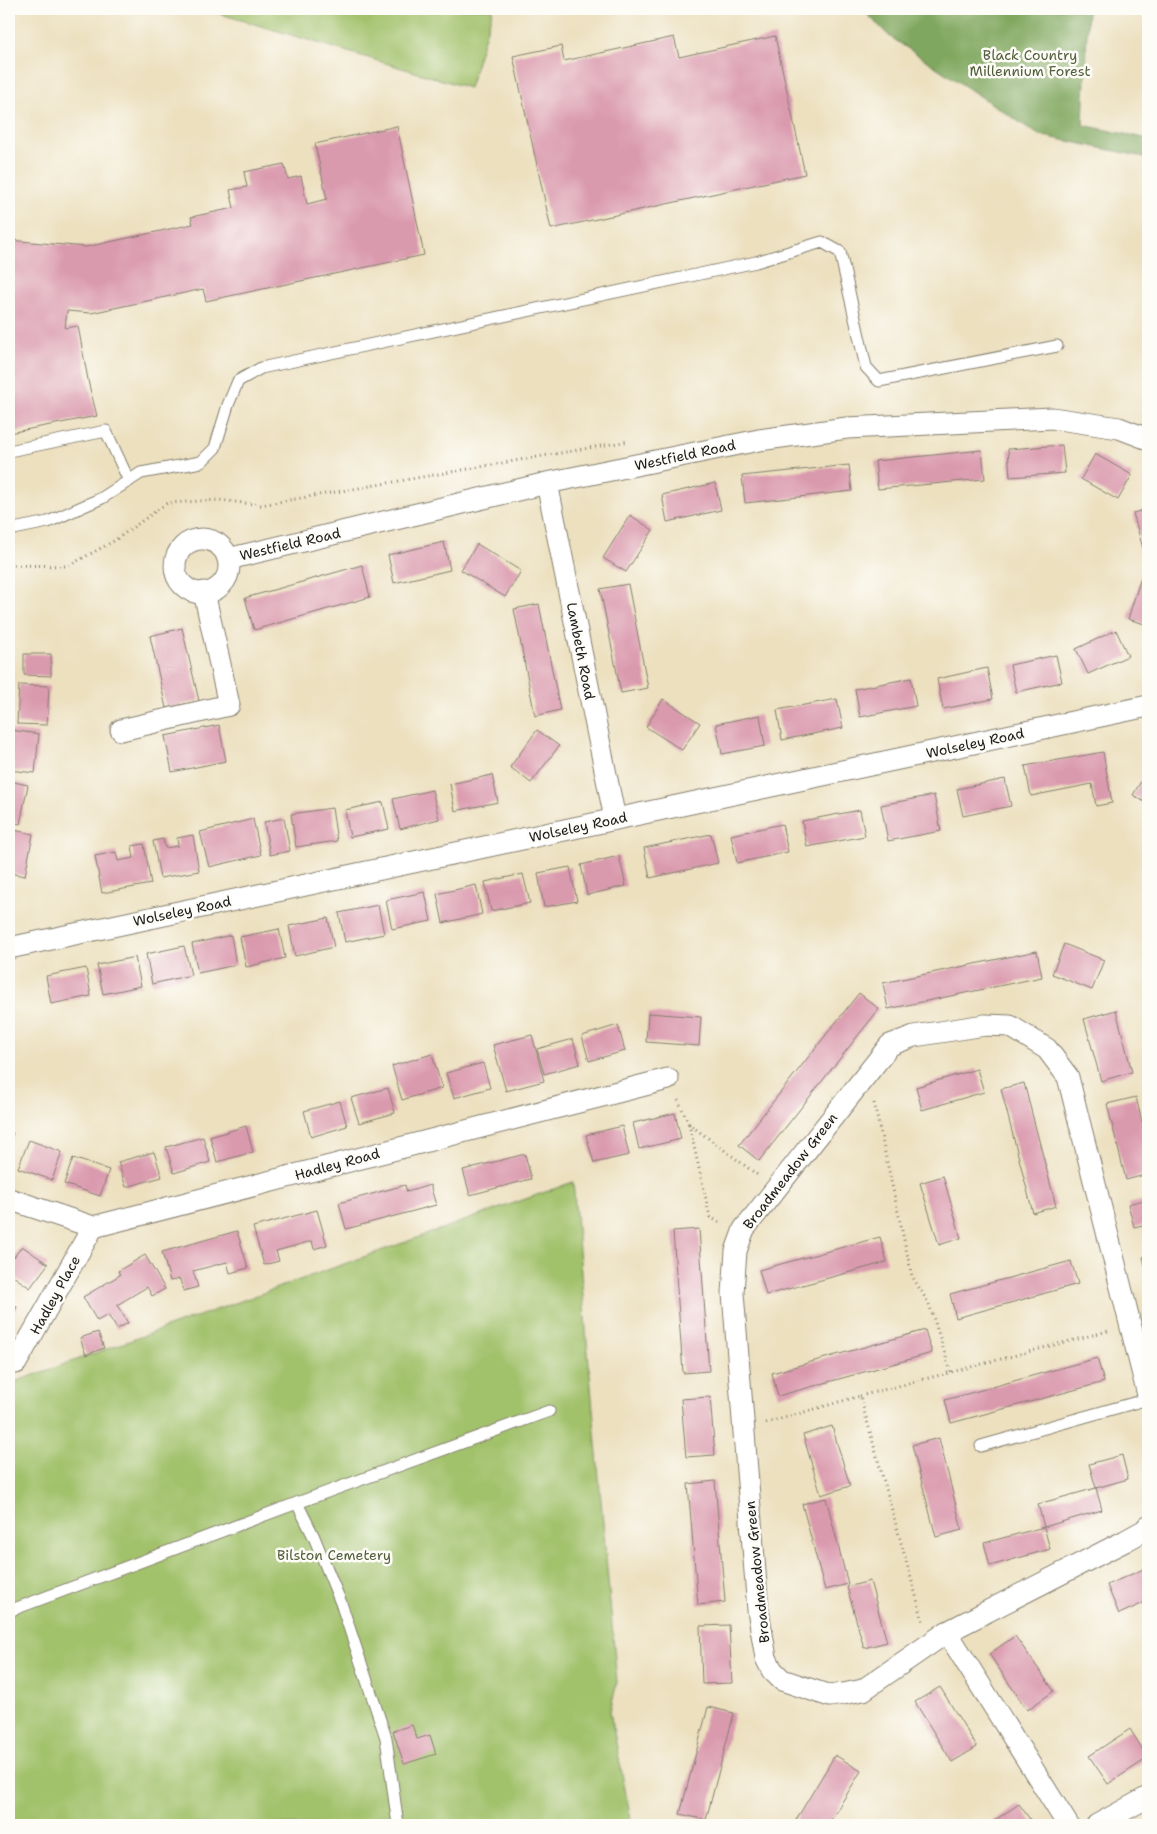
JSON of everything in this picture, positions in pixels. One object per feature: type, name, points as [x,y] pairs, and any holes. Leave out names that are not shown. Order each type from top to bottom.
[{"type":"street","name":"Westfield Road","points":[[228,559],[547,483],[759,440],[848,428],[1052,418],[1119,428],[1148,439]]},
{"type":"street","name":"Lambeth Road","points":[[547,483],[615,819]]},
{"type":"street","name":"Westfield Road","points":[[193,540],[211,540],[224,551],[228,559],[226,577],[221,585],[213,590],[204,592],[195,592],[188,588],[181,583],[176,575],[175,567],[180,550],[193,540]]},
{"type":"street","points":[[121,730],[229,706],[204,592]]},
{"type":"street","name":"Wolseley Road","points":[[9,948],[1148,706]]},
{"type":"street","name":"Broadmeadow Green","points":[[1148,1395],[1068,1078],[1047,1049],[1010,1026],[985,1025],[914,1036],[890,1045],[744,1229],[741,1236],[736,1251],[733,1293],[758,1610],[766,1658],[772,1670],[782,1680],[830,1696],[863,1690],[938,1638],[1145,1530],[1148,1526]]},
{"type":"street","name":"Hadley Road","points":[[93,1228],[668,1079]]},
{"type":"street","points":[[9,1199],[93,1228]]},
{"type":"street","name":"Hadley Place","points":[[16,1363],[93,1228]]},
{"type":"street","points":[[938,1638],[1068,1825]]},
{"type":"street","points":[[1097,1825],[1148,1796]]},
{"type":"lane","points":[[9,530],[48,522],[102,498],[140,474],[201,462],[215,448],[228,405],[238,381],[261,368],[756,262],[822,242],[840,252],[866,366],[879,381],[1057,346]]},
{"type":"lane","points":[[9,451],[106,431],[129,481]]},
{"type":"lane","points":[[981,1446],[1148,1399]]},
{"type":"lane","points":[[9,1611],[549,1411]]},
{"type":"lane","points":[[297,1503],[314,1537],[341,1603],[386,1738],[398,1825]]},
{"type":"path","points":[[9,565],[68,566],[114,541],[167,503],[219,500],[261,505],[632,440]]},
{"type":"path","points":[[867,1072],[912,1276],[929,1304],[952,1372]]},
{"type":"path","points":[[668,1079],[689,1124],[710,1216],[741,1236]]},
{"type":"path","points":[[689,1124],[776,1188]]},
{"type":"path","points":[[744,1430],[860,1396],[1130,1325]]},
{"type":"path","points":[[860,1396],[938,1638]]},
{"type":"green space","points":[[204,9],[493,9],[469,88]]},
{"type":"green space","name":"Black Country Millennium Forest","points":[[862,9],[1088,9],[1083,125],[1148,139],[1148,158],[1039,135],[889,36]]},
{"type":"green space","name":"Bilston Cemetery","points":[[573,1182],[617,1682],[610,1712],[632,1825],[9,1825],[9,1384]]},
{"type":"building","points":[[775,36],[805,174],[551,229],[513,56],[561,46],[564,61],[674,37],[679,57]]},
{"type":"building","points":[[397,126],[424,255],[206,301],[203,289],[91,313],[67,311],[65,328],[78,326],[97,416],[9,433],[9,240],[86,247],[193,224],[191,217],[234,208],[230,190],[247,187],[244,172],[284,164],[288,179],[301,176],[307,204],[327,199],[315,144]]},
{"type":"building","points":[[1062,445],[1065,473],[1010,477],[1008,449]]},
{"type":"building","points":[[982,450],[985,479],[878,489],[875,461]]},
{"type":"building","points":[[1095,454],[1132,475],[1118,500],[1081,479]]},
{"type":"building","points":[[849,465],[852,491],[745,503],[742,476]]},
{"type":"building","points":[[715,483],[721,510],[667,522],[662,495]]},
{"type":"building","points":[[1148,509],[1148,555],[1145,556],[1133,513]]},
{"type":"building","points":[[630,515],[653,530],[626,572],[603,558]]},
{"type":"building","points":[[444,542],[450,570],[394,583],[388,555]]},
{"type":"building","points":[[477,544],[521,571],[505,597],[461,570]]},
{"type":"building","points":[[362,565],[370,597],[254,630],[245,598]]},
{"type":"building","points":[[1142,574],[1148,576],[1148,625],[1128,619]]},
{"type":"building","points":[[628,584],[648,688],[621,693],[600,589]]},
{"type":"building","points":[[539,604],[560,710],[535,716],[514,609]]},
{"type":"building","points":[[182,628],[199,701],[166,708],[150,636]]},
{"type":"building","points":[[1116,630],[1128,656],[1088,674],[1076,649]]},
{"type":"building","points":[[24,654],[51,654],[51,676],[24,675]]},
{"type":"building","points":[[1056,655],[1062,682],[1016,692],[1010,665]]},
{"type":"building","points":[[987,668],[993,699],[943,709],[937,679]]},
{"type":"building","points":[[911,678],[916,706],[860,717],[855,689]]},
{"type":"building","points":[[19,685],[49,686],[47,725],[17,724]]},
{"type":"building","points":[[663,699],[700,723],[682,750],[646,727]]},
{"type":"building","points":[[837,699],[843,728],[782,740],[777,710]]},
{"type":"building","points":[[760,715],[765,746],[722,754],[716,724]]},
{"type":"building","points":[[219,725],[226,761],[172,772],[165,736]]},
{"type":"building","points":[[10,730],[39,734],[35,773],[9,770]]},
{"type":"building","points":[[537,730],[559,746],[531,783],[510,767]]},
{"type":"building","points":[[1103,752],[1112,803],[1096,806],[1092,784],[1031,796],[1025,766]]},
{"type":"building","points":[[1148,769],[1148,804],[1133,795]]},
{"type":"building","points":[[492,775],[498,802],[455,811],[450,784]]},
{"type":"building","points":[[1005,779],[1011,806],[963,816],[957,789]]},
{"type":"building","points":[[9,781],[28,785],[20,824],[9,821]]},
{"type":"building","points":[[432,790],[439,819],[400,829],[393,799]]},
{"type":"building","points":[[934,795],[941,831],[888,841],[881,805]]},
{"type":"building","points":[[383,802],[389,829],[350,837],[345,810]]},
{"type":"building","points":[[332,808],[337,841],[296,847],[291,814]]},
{"type":"building","points":[[860,810],[865,836],[807,847],[802,821]]},
{"type":"building","points":[[284,818],[290,851],[270,855],[264,822]]},
{"type":"building","points":[[253,819],[261,855],[209,867],[200,832]]},
{"type":"building","points":[[782,824],[788,852],[737,863],[731,835]]},
{"type":"building","points":[[9,829],[33,834],[25,876],[9,873]]},
{"type":"building","points":[[711,834],[718,863],[650,878],[644,848]]},
{"type":"building","points":[[193,835],[199,871],[160,878],[153,841],[163,839],[165,848],[178,846],[177,838]]},
{"type":"building","points":[[144,844],[151,884],[102,893],[95,856],[116,852],[118,861],[134,858],[132,846]]},
{"type":"building","points":[[619,856],[626,886],[587,895],[581,865]]},
{"type":"building","points":[[570,867],[577,901],[544,907],[538,873]]},
{"type":"building","points":[[523,874],[530,903],[491,911],[485,882]]},
{"type":"building","points":[[476,885],[482,914],[443,923],[437,894]]},
{"type":"building","points":[[425,892],[431,921],[392,929],[386,900]]},
{"type":"building","points":[[378,905],[384,934],[345,942],[339,913]]},
{"type":"building","points":[[328,918],[334,947],[295,956],[289,926]]},
{"type":"building","points":[[279,929],[285,958],[246,967],[240,937]]},
{"type":"building","points":[[231,935],[236,965],[198,973],[192,944]]},
{"type":"building","points":[[1064,944],[1104,960],[1092,990],[1052,974]]},
{"type":"building","points":[[184,946],[191,975],[152,984],[146,954]]},
{"type":"building","points":[[1037,951],[1042,977],[888,1009],[883,983]]},
{"type":"building","points":[[135,957],[141,986],[103,994],[97,965]]},
{"type":"building","points":[[86,968],[91,996],[51,1004],[46,976]]},
{"type":"building","points":[[859,993],[879,1009],[759,1161],[739,1145]]},
{"type":"building","points":[[1116,1010],[1132,1072],[1101,1081],[1084,1019]]},
{"type":"building","points":[[648,1013],[701,1017],[699,1046],[646,1042]]},
{"type":"building","points":[[618,1025],[625,1051],[589,1061],[582,1036]]},
{"type":"building","points":[[532,1035],[544,1081],[506,1091],[493,1045]]},
{"type":"building","points":[[573,1039],[580,1064],[544,1074],[537,1049]]},
{"type":"building","points":[[432,1054],[442,1088],[402,1100],[392,1066]]},
{"type":"building","points":[[483,1063],[490,1088],[454,1098],[446,1073]]},
{"type":"building","points":[[977,1069],[984,1092],[922,1110],[916,1087]]},
{"type":"building","points":[[1024,1083],[1056,1206],[1033,1213],[1001,1089]]},
{"type":"building","points":[[388,1088],[395,1113],[359,1123],[351,1098]]},
{"type":"building","points":[[1136,1097],[1148,1148],[1148,1174],[1126,1180],[1107,1104]]},
{"type":"building","points":[[340,1101],[347,1126],[311,1137],[304,1111]]},
{"type":"building","points":[[675,1113],[681,1139],[639,1149],[633,1123]]},
{"type":"building","points":[[246,1126],[253,1152],[217,1162],[210,1137]]},
{"type":"building","points":[[622,1126],[629,1155],[594,1163],[586,1135]]},
{"type":"building","points":[[9,1131],[13,1133],[9,1145]]},
{"type":"building","points":[[203,1137],[210,1162],[174,1173],[166,1147]]},
{"type":"building","points":[[29,1140],[62,1152],[52,1180],[18,1168]]},
{"type":"building","points":[[154,1152],[162,1177],[126,1187],[118,1162]]},
{"type":"building","points":[[525,1154],[531,1179],[470,1195],[463,1170]]},
{"type":"building","points":[[73,1158],[109,1170],[100,1196],[64,1184]]},
{"type":"building","points":[[943,1176],[961,1238],[939,1245],[920,1183]]},
{"type":"building","points":[[405,1185],[407,1192],[430,1185],[436,1205],[346,1229],[339,1203]]},
{"type":"building","points":[[1148,1199],[1148,1245],[1143,1225],[1134,1227],[1128,1204]]},
{"type":"building","points":[[317,1210],[327,1245],[314,1249],[312,1241],[276,1251],[279,1261],[264,1265],[253,1227]]},
{"type":"building","points":[[699,1229],[709,1371],[683,1373],[673,1231]]},
{"type":"building","points":[[237,1231],[248,1268],[230,1273],[227,1262],[193,1271],[198,1287],[183,1291],[180,1279],[170,1281],[162,1252]]},
{"type":"building","points":[[880,1237],[887,1262],[766,1295],[759,1270]]},
{"type":"building","points":[[22,1246],[48,1264],[30,1288],[9,1273],[9,1254],[14,1257]]},
{"type":"building","points":[[145,1255],[165,1289],[152,1296],[147,1287],[117,1305],[128,1323],[117,1329],[108,1315],[97,1321],[83,1297],[120,1275],[118,1271]]},
{"type":"building","points":[[1148,1255],[1148,1277],[1143,1257]]},
{"type":"building","points":[[1071,1261],[1078,1284],[956,1318],[950,1294]]},
{"type":"building","points":[[9,1303],[17,1307],[9,1322]]},
{"type":"building","points":[[925,1330],[932,1353],[778,1396],[772,1373]]},
{"type":"building","points":[[98,1332],[104,1348],[86,1355],[80,1338]]},
{"type":"building","points":[[1097,1358],[1104,1382],[951,1423],[945,1400]]},
{"type":"building","points":[[710,1397],[715,1455],[686,1457],[681,1399]]},
{"type":"building","points":[[832,1426],[850,1486],[821,1495],[803,1435]]},
{"type":"building","points":[[939,1438],[962,1530],[936,1537],[912,1445]]},
{"type":"building","points":[[1122,1455],[1128,1479],[1096,1488],[1089,1464]]},
{"type":"building","points":[[715,1481],[725,1602],[698,1605],[688,1484]]},
{"type":"building","points":[[1096,1488],[1102,1510],[1044,1527],[1038,1504]]},
{"type":"building","points":[[826,1498],[848,1584],[825,1590],[802,1504]]},
{"type":"building","points":[[1044,1527],[1050,1549],[990,1566],[984,1543]]},
{"type":"building","points":[[1148,1567],[1148,1601],[1119,1614],[1107,1585]]},
{"type":"building","points":[[870,1581],[887,1642],[864,1648],[847,1587]]},
{"type":"building","points":[[729,1625],[732,1683],[702,1684],[700,1626]]},
{"type":"building","points":[[1015,1636],[1054,1691],[1027,1710],[989,1654]]},
{"type":"building","points":[[940,1687],[977,1747],[952,1762],[915,1702]]},
{"type":"building","points":[[708,1707],[734,1713],[706,1820],[680,1814]]},
{"type":"building","points":[[412,1725],[417,1739],[430,1735],[436,1754],[404,1764],[393,1731]]},
{"type":"building","points":[[1130,1729],[1148,1758],[1108,1784],[1089,1756]]},
{"type":"building","points":[[835,1755],[861,1771],[828,1825],[793,1825]]},
{"type":"building","points":[[1019,1804],[1034,1825],[994,1825],[992,1822]]}]
